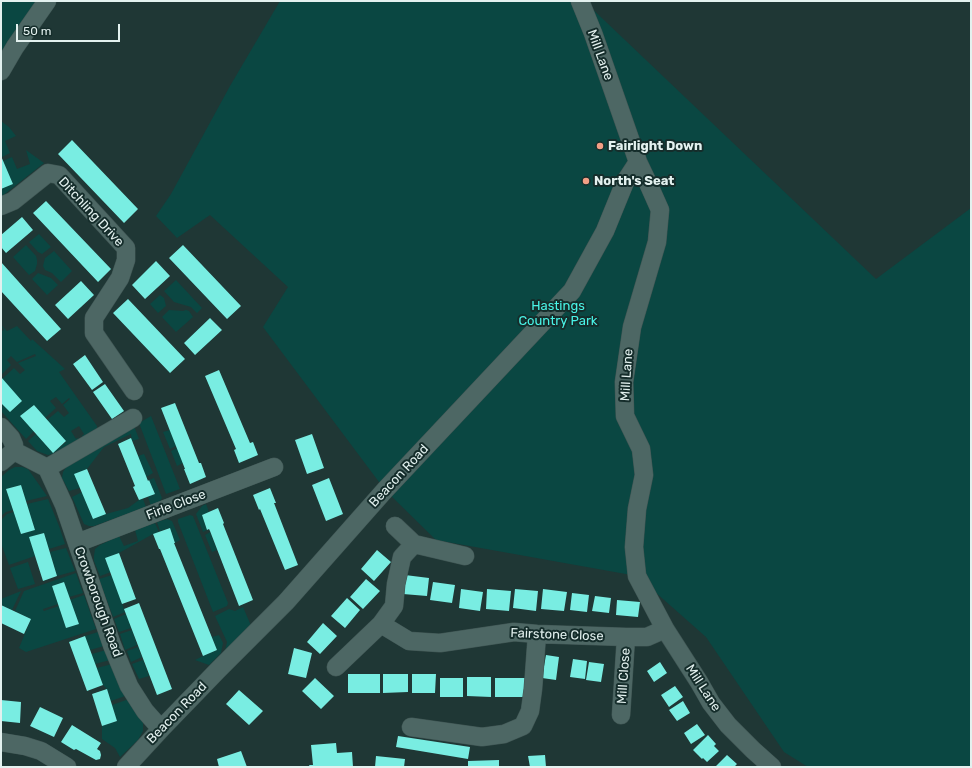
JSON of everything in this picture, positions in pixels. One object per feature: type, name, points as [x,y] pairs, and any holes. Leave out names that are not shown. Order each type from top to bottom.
[{"type":"street","points":[[1,71],[15,47],[47,1]]},
{"type":"street","name":"Mill Lane","points":[[580,1],[593,33],[638,162],[660,210],[657,242],[632,327],[624,382],[625,416],[641,449],[644,475],[637,509],[634,547],[637,576],[665,629],[711,703],[728,725],[772,767]]},
{"type":"street","name":"Beacon Road","points":[[126,767],[221,667],[286,602],[385,490],[572,291],[605,231],[625,182],[638,162]]},
{"type":"street","name":"Ditchling Drive","points":[[1,206],[13,201],[48,173],[59,175],[126,248],[126,260],[120,278],[94,318],[94,333],[134,391]]},
{"type":"street","points":[[1,427],[11,438],[14,445],[8,456],[47,468],[133,418]]},
{"type":"street","name":"Firle Close","points":[[77,543],[274,467]]},
{"type":"street","name":"Crowborough Road","points":[[47,468],[64,505],[112,645],[129,686],[145,711],[161,729]]},
{"type":"street","points":[[395,526],[414,544],[465,556]]},
{"type":"street","points":[[336,667],[381,624],[394,606],[396,584],[402,557],[414,544]]},
{"type":"street","name":"Fairstone Close","points":[[381,624],[409,641],[440,643],[514,632],[626,637],[647,636],[665,629]]},
{"type":"street","points":[[411,727],[482,737],[504,734],[523,726],[530,711],[537,634]]},
{"type":"street","name":"Mill Close","points":[[621,715],[626,637]]},
{"type":"street","points":[[1,742],[25,746],[41,751],[67,767]]},
{"type":"green space","points":[[1,1],[43,1],[1,64]]},
{"type":"green space","name":"Hastings Country Park","points":[[280,1],[584,1],[876,279],[971,208],[971,767],[808,767],[784,752],[706,637],[637,576],[436,540],[385,490],[263,327],[288,287],[210,215],[177,238],[156,216],[171,194],[230,86]]},
{"type":"green space","points":[[1,121],[9,127],[16,136],[5,141],[10,153],[2,157]]},
{"type":"green space","points":[[26,150],[44,163],[1,197],[1,189],[13,184],[3,161],[12,157],[17,169],[30,164]]},
{"type":"green space","points":[[39,234],[51,247],[42,254],[38,252],[29,242]]},
{"type":"green space","points":[[26,245],[36,256],[37,260],[35,271],[29,275],[13,257]]},
{"type":"green space","points":[[54,251],[72,271],[61,282],[52,273],[45,270],[43,266],[45,258]]},
{"type":"green space","points":[[38,273],[51,278],[58,285],[47,295],[32,279]]},
{"type":"green space","points":[[176,280],[202,308],[197,313],[191,307],[174,302],[164,291]]},
{"type":"green space","points":[[160,295],[164,298],[166,306],[158,313],[150,304]]},
{"type":"green space","points":[[169,310],[186,310],[189,311],[193,317],[176,332],[162,317]]},
{"type":"green space","points":[[1,325],[7,331],[17,326],[31,341],[32,339],[65,369],[59,372],[97,426],[97,429],[83,439],[82,436],[84,434],[79,426],[71,431],[76,439],[78,438],[80,441],[64,451],[48,455],[37,451],[28,441],[36,434],[53,453],[66,442],[47,420],[58,411],[64,417],[69,413],[63,405],[70,399],[69,398],[62,404],[56,397],[50,401],[56,408],[45,418],[34,405],[21,416],[34,431],[26,439],[1,411],[1,403],[10,412],[22,401],[2,379],[14,368],[20,374],[25,370],[18,363],[36,356],[35,354],[17,362],[11,356],[7,360],[11,365],[1,375],[1,329],[3,331],[4,329]]},
{"type":"green space","points":[[151,416],[180,489],[166,494],[139,423]]},
{"type":"green space","points":[[134,426],[139,439],[132,441],[131,434],[104,447],[87,469],[75,474],[80,488],[69,491],[62,478],[63,472],[67,466]]},
{"type":"green space","points":[[170,430],[176,446],[170,449],[163,432]]},
{"type":"green space","points":[[177,448],[183,463],[177,466],[171,451]]},
{"type":"green space","points":[[144,454],[153,473],[146,477],[138,456]]},
{"type":"green space","points":[[15,467],[28,469],[47,496],[26,501],[21,485],[6,489],[13,510],[6,512],[1,516],[1,477]]},
{"type":"green space","points":[[154,478],[162,498],[159,503],[151,506],[148,497],[155,494],[149,480]]},
{"type":"green space","points":[[82,492],[93,519],[128,508],[139,500],[143,499],[146,507],[94,526],[89,526],[84,524],[72,497]]},
{"type":"green space","points":[[48,499],[65,544],[49,549],[44,533],[30,537],[35,556],[9,565],[1,543],[1,520],[7,514],[14,512],[21,534],[35,530],[27,504]]},
{"type":"green space","points":[[206,504],[209,512],[202,515],[207,530],[203,532],[196,514],[202,506]]},
{"type":"green space","points":[[190,515],[193,516],[228,603],[227,606],[213,612],[178,522],[178,519]]},
{"type":"green space","points":[[167,519],[172,521],[180,540],[175,543],[169,528],[160,531],[157,522]]},
{"type":"green space","points":[[155,523],[159,532],[119,553],[105,558],[111,572],[100,576],[94,561],[95,549],[119,536],[124,546],[138,541],[135,530]]},
{"type":"green space","points":[[210,532],[217,550],[212,552],[205,535]]},
{"type":"green space","points":[[66,548],[75,571],[57,576],[50,552]]},
{"type":"green space","points":[[28,562],[35,584],[18,589],[10,568]]},
{"type":"green space","points":[[76,573],[83,593],[69,597],[64,582],[52,586],[58,604],[43,610],[44,611],[59,606],[66,628],[78,624],[70,600],[84,595],[96,629],[26,652],[19,648],[31,619],[15,611],[24,591]]},
{"type":"green space","points":[[112,575],[125,612],[113,617],[99,579]]},
{"type":"green space","points":[[21,591],[12,610],[1,605],[1,599]]},
{"type":"green space","points":[[243,607],[252,628],[225,651],[227,642],[215,616],[229,609],[235,611]]},
{"type":"green space","points":[[126,614],[131,628],[119,632],[114,619]]},
{"type":"green space","points":[[132,630],[137,645],[125,650],[120,634]]},
{"type":"green space","points":[[98,632],[104,646],[90,650],[85,636]]},
{"type":"green space","points":[[219,635],[223,643],[221,653],[209,665],[195,660],[217,650],[212,637]]},
{"type":"green space","points":[[138,647],[142,657],[131,662],[127,651]]},
{"type":"green space","points":[[106,650],[110,660],[95,664],[92,654]]},
{"type":"green space","points":[[143,660],[149,676],[139,679],[132,664]]},
{"type":"green space","points":[[112,664],[128,695],[111,701],[97,668]]},
{"type":"green space","points":[[129,699],[143,723],[143,731],[138,740],[120,757],[115,748],[102,739],[102,726],[117,721],[112,705]]},
{"type":"building","points":[[72,140],[138,209],[124,223],[58,154]]},
{"type":"building","points":[[1,156],[13,184],[1,189]]},
{"type":"building","points":[[46,201],[111,269],[98,282],[33,213]]},
{"type":"building","points":[[22,217],[33,230],[6,253],[1,247],[1,235]]},
{"type":"building","points":[[183,245],[241,306],[227,319],[169,258]]},
{"type":"building","points":[[156,261],[170,276],[145,299],[132,285]]},
{"type":"building","points":[[1,262],[61,329],[47,341],[1,291]]},
{"type":"building","points":[[81,281],[94,295],[68,319],[55,305]]},
{"type":"building","points":[[128,299],[185,359],[170,373],[113,313]]},
{"type":"building","points":[[210,318],[222,330],[195,355],[184,343]]},
{"type":"building","points":[[85,355],[103,382],[92,390],[73,364]]},
{"type":"building","points":[[219,370],[250,443],[253,442],[258,455],[239,463],[234,450],[236,449],[205,376]]},
{"type":"building","points":[[1,377],[22,401],[10,412],[1,403]]},
{"type":"building","points":[[105,384],[124,411],[112,419],[93,392]]},
{"type":"building","points":[[175,403],[206,477],[190,484],[161,408]]},
{"type":"building","points":[[34,405],[66,441],[53,453],[20,416]]},
{"type":"building","points":[[312,434],[324,468],[307,474],[295,440]]},
{"type":"building","points":[[131,438],[148,481],[149,480],[155,494],[139,500],[118,444]]},
{"type":"building","points":[[87,469],[106,514],[93,519],[74,474]]},
{"type":"building","points":[[329,478],[343,514],[326,521],[312,485]]},
{"type":"building","points":[[21,485],[35,530],[21,534],[6,489]]},
{"type":"building","points":[[270,488],[276,503],[274,503],[298,565],[285,570],[253,495]]},
{"type":"building","points":[[218,508],[253,600],[239,606],[210,531],[209,529],[207,530],[202,515]]},
{"type":"building","points":[[170,528],[174,543],[217,650],[203,656],[153,534]]},
{"type":"building","points":[[44,533],[57,576],[43,581],[29,537]]},
{"type":"building","points":[[377,550],[391,562],[374,581],[361,569]]},
{"type":"building","points":[[119,553],[136,599],[122,604],[105,558]]},
{"type":"building","points":[[405,575],[429,578],[427,596],[403,594]]},
{"type":"building","points":[[366,579],[380,591],[363,609],[350,597]]},
{"type":"building","points":[[64,582],[79,624],[66,628],[52,586]]},
{"type":"building","points":[[433,582],[455,585],[452,603],[430,600]]},
{"type":"building","points":[[461,589],[483,592],[480,611],[459,608]]},
{"type":"building","points":[[487,589],[511,591],[509,611],[486,609]]},
{"type":"building","points":[[515,589],[538,591],[536,611],[513,608]]},
{"type":"building","points":[[543,589],[567,592],[564,611],[541,609]]},
{"type":"building","points":[[572,593],[589,595],[587,612],[570,610]]},
{"type":"building","points":[[595,596],[611,598],[609,613],[592,611]]},
{"type":"building","points":[[347,598],[360,610],[345,628],[331,616]]},
{"type":"building","points":[[617,600],[640,602],[638,617],[616,615]]},
{"type":"building","points":[[139,603],[172,689],[157,695],[124,609]]},
{"type":"building","points":[[1,605],[31,619],[24,634],[1,623]]},
{"type":"building","points":[[323,623],[337,636],[320,654],[307,642]]},
{"type":"building","points":[[85,636],[103,685],[87,691],[69,642]]},
{"type":"building","points":[[294,648],[312,653],[306,678],[288,674]]},
{"type":"building","points":[[546,655],[559,657],[556,680],[542,678]]},
{"type":"building","points":[[573,659],[587,661],[585,679],[570,677]]},
{"type":"building","points":[[589,662],[604,664],[601,682],[586,680]]},
{"type":"building","points":[[660,662],[667,673],[654,682],[647,671]]},
{"type":"building","points":[[348,674],[380,674],[380,693],[348,693]]},
{"type":"building","points":[[383,674],[408,674],[408,692],[383,693]]},
{"type":"building","points":[[412,674],[436,674],[435,693],[412,693]]},
{"type":"building","points":[[467,677],[491,677],[491,697],[467,696]]},
{"type":"building","points":[[315,678],[334,696],[321,709],[302,691]]},
{"type":"building","points":[[440,678],[463,678],[463,697],[440,697]]},
{"type":"building","points":[[495,678],[525,678],[525,697],[495,697]]},
{"type":"building","points":[[675,686],[683,697],[669,707],[661,695]]},
{"type":"building","points":[[107,689],[117,721],[102,726],[92,694]]},
{"type":"building","points":[[239,690],[263,711],[249,725],[226,704]]},
{"type":"building","points":[[1,700],[21,702],[20,723],[1,721]]},
{"type":"building","points":[[683,701],[690,713],[677,721],[669,710]]},
{"type":"building","points":[[40,707],[63,718],[54,737],[30,726]]},
{"type":"building","points":[[697,724],[705,735],[691,744],[684,733]]},
{"type":"building","points":[[72,725],[101,743],[97,749],[100,751],[100,759],[96,760],[61,742]]},
{"type":"building","points":[[708,735],[716,744],[714,746],[719,751],[707,762],[693,750]]},
{"type":"building","points":[[398,736],[470,747],[468,759],[396,747]]},
{"type":"building","points":[[336,743],[337,753],[352,752],[353,767],[310,767],[309,765],[313,765],[311,745]]},
{"type":"building","points":[[241,751],[247,767],[219,767],[217,759]]},
{"type":"building","points":[[545,755],[546,767],[530,767],[528,756]]},
{"type":"building","points":[[727,755],[737,764],[734,767],[715,767]]},
{"type":"building","points":[[376,756],[405,759],[404,767],[375,767]]},
{"type":"building","points":[[499,760],[499,767],[468,767],[468,761]]},
{"type":"place","name":"Fairlight Down","points":[[600,146]]},
{"type":"place","name":"North's Seat","points":[[586,181]]}]
